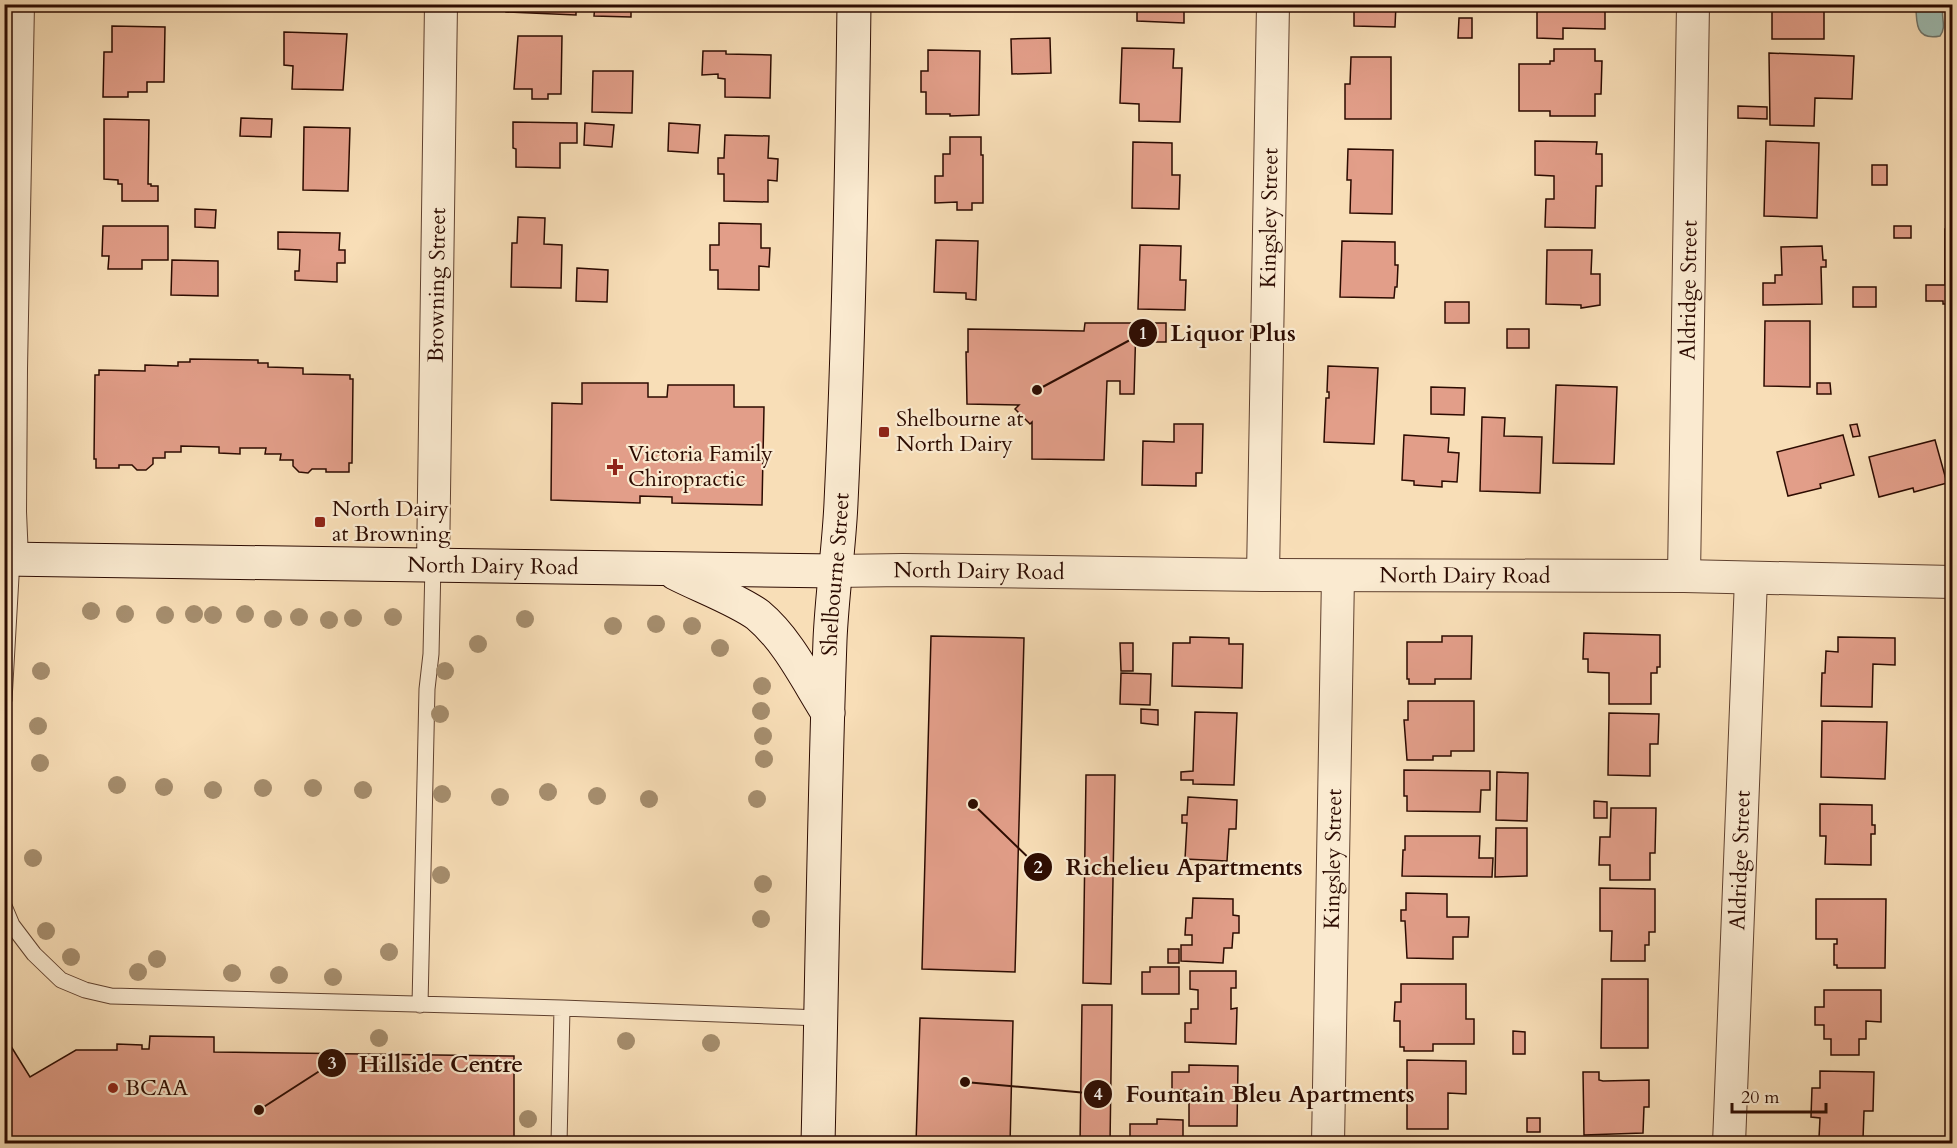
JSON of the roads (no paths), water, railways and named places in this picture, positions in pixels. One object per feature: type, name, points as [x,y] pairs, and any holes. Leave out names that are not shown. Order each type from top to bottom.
[{"type":"main road","name":"Shelbourne Street","points":[[818,1143],[830,636],[841,507],[851,237],[854,4]]},
{"type":"main road","name":"North Dairy Road","points":[[8,559],[835,571]]},
{"type":"main road","points":[[666,569],[745,608],[765,622],[786,647],[828,713]]},
{"type":"street","points":[[8,559],[18,4]]},
{"type":"street","name":"Browning Street","points":[[433,564],[441,4]]},
{"type":"street","name":"Kingsley Street","points":[[1263,575],[1273,4]]},
{"type":"street","name":"Aldridge Street","points":[[1684,576],[1693,4]]},
{"type":"street","name":"North Dairy Road","points":[[835,571],[1338,576],[1684,576],[1953,582]]},
{"type":"street","name":"Kingsley Street","points":[[1328,1143],[1338,576]]},
{"type":"street","name":"Aldridge Street","points":[[1729,1143],[1751,579]]},
{"type":"lane","points":[[4,700],[8,559]]},
{"type":"lane","points":[[420,1005],[427,689],[431,654],[433,564]]},
{"type":"lane","points":[[4,906],[12,925],[34,954],[61,980],[85,990],[111,996],[562,1008],[820,1018]]},
{"type":"lane","points":[[559,1143],[562,1008]]},
{"type":"water","points":[[1916,5],[1944,5],[1943,28],[1940,36],[1926,36],[1922,33],[1917,24]]},
{"type":"place","name":"Liquor Plus","points":[[1037,390]]},
{"type":"place","name":"Shelbourne at North Dairy","points":[[884,432]]},
{"type":"place","name":"Victoria Family Chiropractic","points":[[615,467]]},
{"type":"place","name":"North Dairy at Browning","points":[[320,522]]},
{"type":"place","name":"Richelieu Apartments","points":[[973,804]]},
{"type":"place","name":"Fountain Bleu Apartments","points":[[965,1082]]},
{"type":"place","name":"BCAA","points":[[113,1088]]},
{"type":"place","name":"Hillside Centre","points":[[259,1110]]}]
